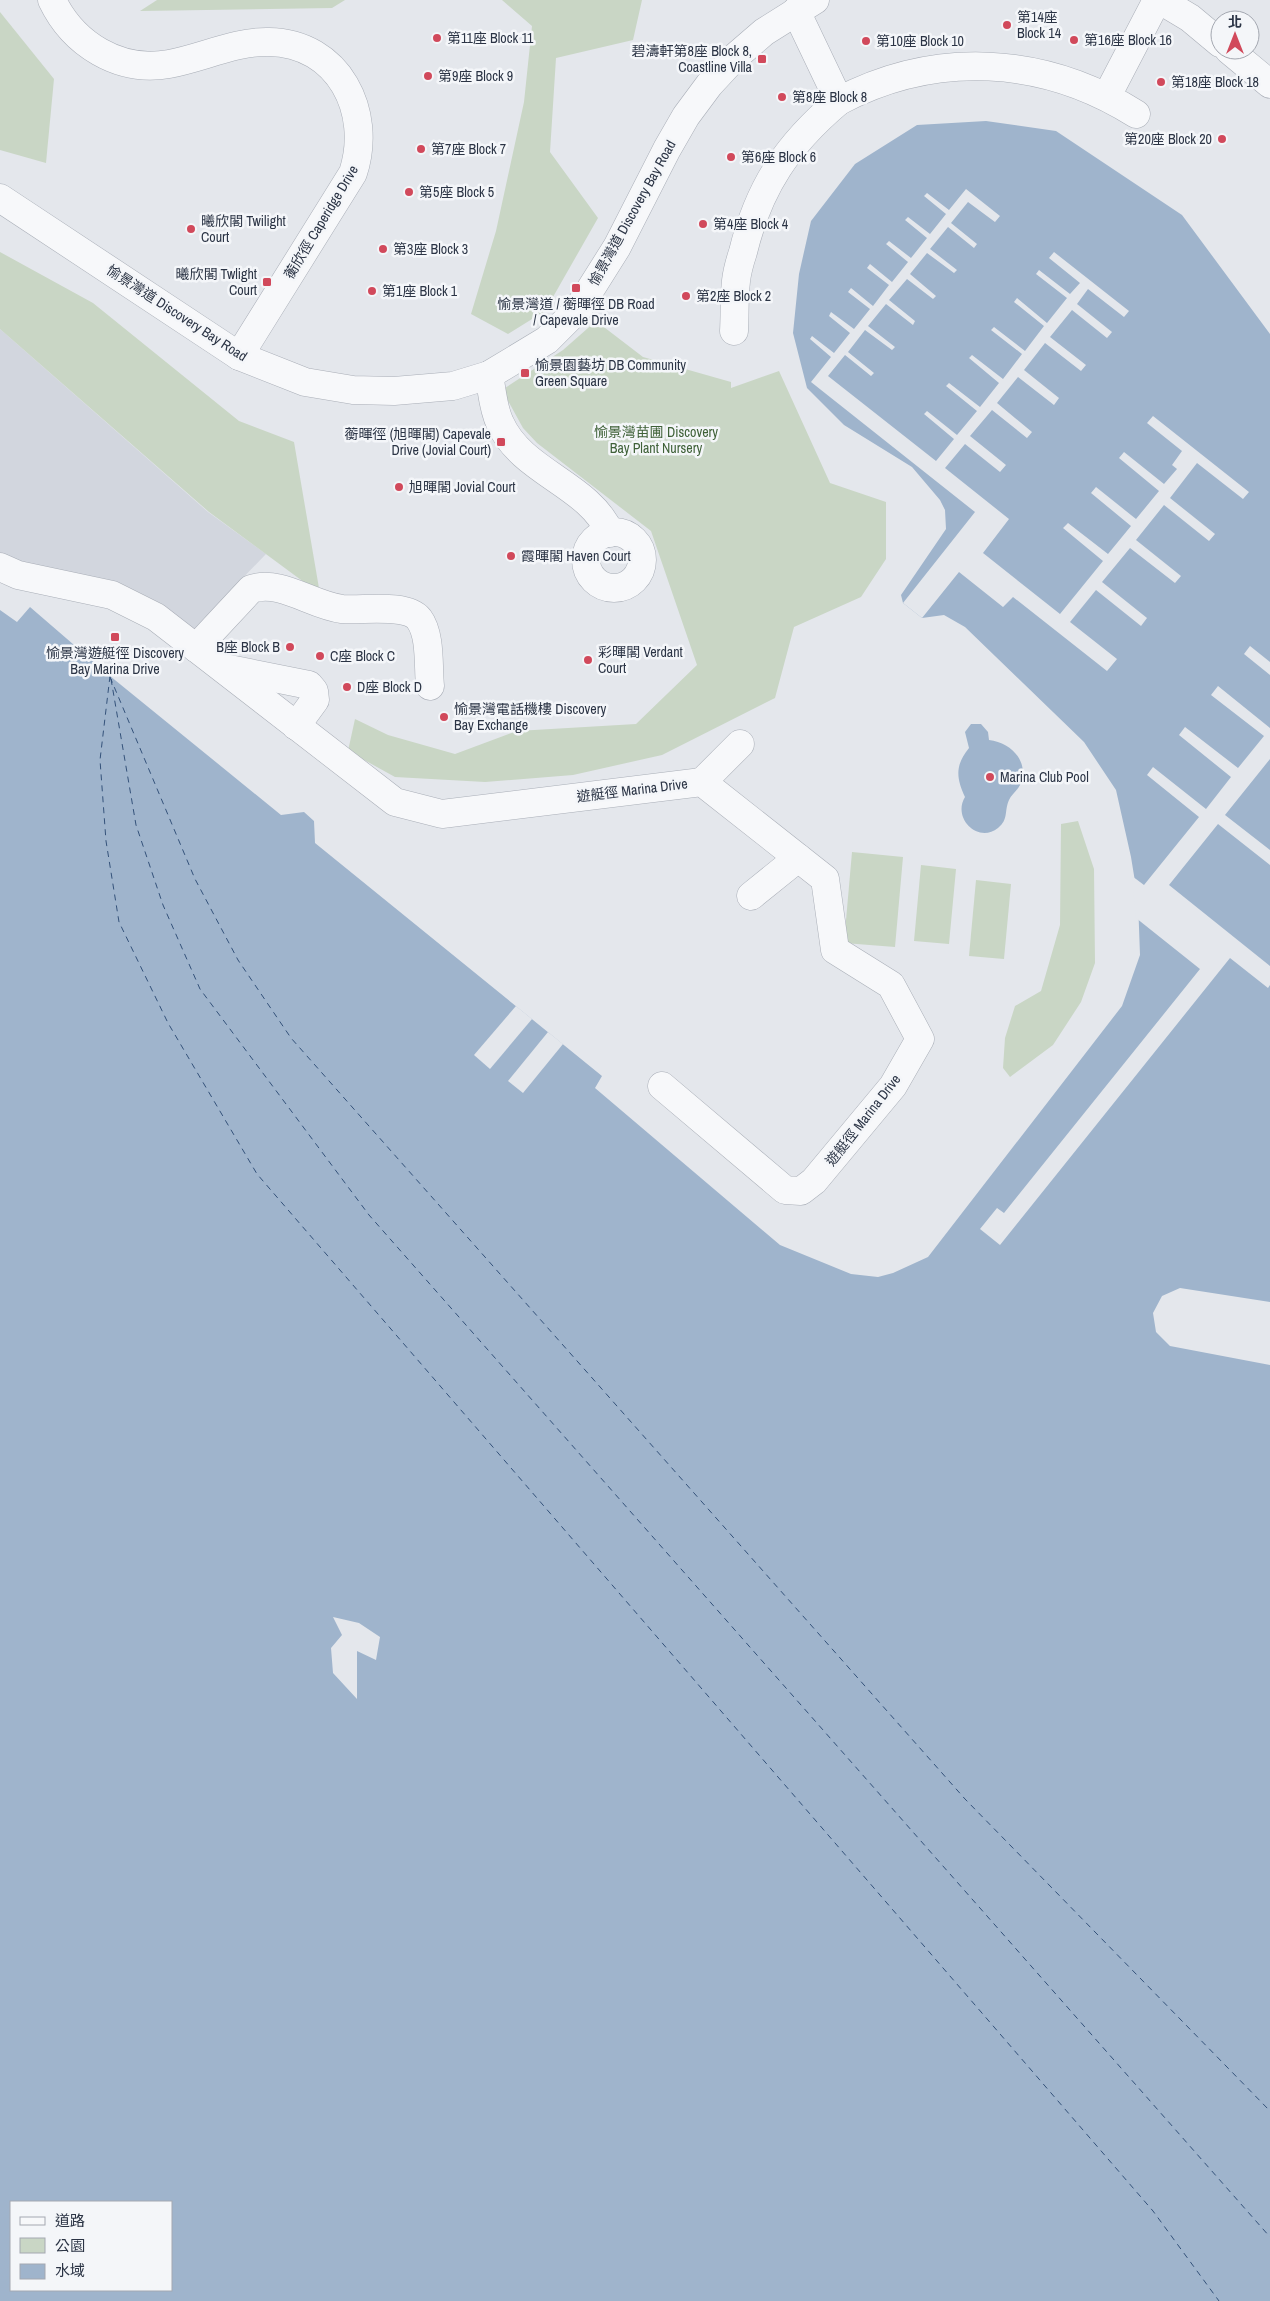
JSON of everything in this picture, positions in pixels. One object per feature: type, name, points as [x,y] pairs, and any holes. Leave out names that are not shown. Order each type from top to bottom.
[{"type":"street","name":"蘅欣徑 Caperidge Drive","points":[[52,0],[60,17],[76,36],[96,51],[119,61],[143,66],[168,64],[255,42],[272,42],[303,50],[318,58],[342,80],[350,94],[360,125],[360,141],[353,173],[239,356]]},
{"type":"street","points":[[1107,96],[1158,0],[1190,18],[1210,35]]},
{"type":"street","name":"愉景灣道 Discovery Bay Road","points":[[0,198],[239,356],[305,382],[353,390],[394,391],[453,386],[489,375],[547,340],[578,309],[616,248],[686,116],[735,57],[764,32],[805,5]]},
{"type":"street","points":[[805,5],[839,101]]},
{"type":"street","points":[[1241,60],[1270,84]]},
{"type":"street","points":[[734,331],[736,281],[748,232],[762,194],[782,161],[809,126],[839,101],[864,88],[909,73],[949,66],[1001,67],[1054,76],[1107,96],[1136,114]]},
{"type":"street","points":[[489,375],[500,423],[521,454],[593,508],[605,520],[610,533]]},
{"type":"street","name":"遊艇徑 Marina Drive","points":[[0,566],[18,575],[112,595],[156,617],[395,802],[442,814],[702,782],[825,879],[835,950],[891,984],[920,1039],[893,1086],[814,1181],[800,1191],[785,1190],[662,1086]]},
{"type":"street","points":[[196,648],[251,589],[262,585],[275,586],[312,601],[339,608],[408,611],[418,618],[424,628],[430,686]]},
{"type":"street","points":[[220,667],[309,685],[314,692],[315,700],[296,726]]},
{"type":"street","points":[[702,782],[740,744]]},
{"type":"street","points":[[751,896],[798,858]]},
{"type":"shaded area","points":[[0,329],[208,512],[266,554],[184,639],[156,617],[0,566]]},
{"type":"green space","points":[[157,0],[345,0],[332,8],[140,11]]},
{"type":"green space","points":[[502,0],[642,0],[633,40],[556,58],[550,152],[598,218],[545,311],[508,334],[471,314],[496,231],[524,102],[532,26]]},
{"type":"green space","points":[[0,12],[54,79],[46,163],[0,150]]},
{"type":"green space","points":[[0,252],[93,303],[239,421],[294,442],[320,594],[209,512],[0,329]]},
{"type":"green space","name":"愉景灣苗圃 Discovery Bay Plant Nursery","points":[[596,321],[643,357],[731,382],[731,388],[779,371],[830,483],[886,502],[886,559],[861,597],[794,627],[775,698],[662,755],[573,775],[485,782],[395,777],[348,751],[355,719],[388,735],[455,754],[517,731],[636,724],[697,665],[651,531],[537,443],[523,428],[502,390],[563,350]]},
{"type":"green space","points":[[1078,821],[1094,869],[1095,963],[1081,1002],[1053,1045],[1010,1077],[1003,1068],[1005,1038],[1015,1006],[1041,991],[1060,925],[1061,824]]},
{"type":"green space","points":[[852,852],[903,857],[895,947],[844,943]]},
{"type":"green space","points":[[921,865],[956,869],[949,944],[914,941]]},
{"type":"green space","points":[[976,880],[1011,884],[1004,959],[969,956]]},
{"type":"water","points":[[986,121],[1056,131],[1182,215],[1270,334],[1270,1302],[1180,1288],[1162,1296],[1153,1313],[1156,1332],[1170,1346],[1270,1365],[1270,2301],[0,2301],[0,610],[17,622],[30,607],[110,676],[281,815],[304,812],[314,821],[315,843],[602,1076],[595,1088],[780,1245],[851,1274],[878,1277],[893,1273],[928,1257],[1122,1006],[1140,955],[1138,900],[1131,857],[1116,790],[1084,742],[965,627],[944,615],[922,618],[903,603],[901,595],[946,529],[945,510],[940,500],[912,467],[844,425],[807,388],[793,333],[799,274],[811,221],[855,164],[917,125]],"holes":[[[333,1617],[359,1623],[380,1637],[376,1660],[357,1651],[357,1699],[333,1673],[331,1648],[342,1635]]]},
{"type":"water","name":"Marina Club Pool","points":[[971,724],[981,724],[988,732],[989,740],[1012,749],[1021,761],[1023,769],[1020,785],[1009,800],[1004,821],[998,828],[983,833],[975,831],[969,826],[964,820],[962,813],[965,797],[958,772],[961,760],[969,748],[965,732]]},
{"type":"pier","points":[[966,189],[1000,216],[995,222],[968,202],[951,223],[977,244],[974,248],[948,227],[930,249],[957,270],[954,273],[927,253],[910,274],[936,296],[933,299],[907,279],[889,300],[915,321],[913,325],[886,304],[868,326],[895,347],[892,350],[865,330],[848,352],[874,373],[871,376],[845,355],[828,376],[936,461],[954,439],[924,414],[927,411],[957,435],[977,411],[946,386],[949,383],[980,407],[999,383],[969,358],[972,355],[1003,379],[1022,354],[991,330],[994,327],[1025,351],[1044,326],[1014,302],[1017,298],[1047,323],[1067,298],[1036,274],[1039,270],[1070,294],[1080,283],[1049,258],[1054,252],[1129,311],[1124,317],[1088,289],[1077,304],[1112,332],[1107,338],[1072,310],[1050,337],[1086,365],[1081,371],[1045,343],[1024,370],[1059,398],[1054,405],[1018,377],[997,403],[1032,432],[1027,438],[992,410],[970,436],[1006,465],[1000,472],[965,444],[945,468],[1009,519],[983,553],[1060,614],[1103,561],[1063,528],[1068,523],[1108,554],[1131,526],[1091,493],[1096,487],[1136,519],[1159,491],[1119,458],[1124,452],[1164,484],[1177,469],[1172,465],[1182,451],[1147,423],[1153,416],[1249,492],[1243,499],[1197,463],[1170,498],[1215,534],[1209,541],[1164,505],[1136,540],[1181,576],[1175,583],[1130,548],[1102,582],[1147,618],[1141,626],[1096,590],[1070,622],[1117,659],[1107,671],[1013,597],[1003,607],[959,572],[922,618],[903,603],[975,512],[811,382],[831,357],[810,339],[812,336],[834,353],[850,333],[829,316],[831,312],[854,329],[870,309],[848,292],[851,288],[873,306],[889,285],[867,268],[870,264],[892,282],[908,262],[886,244],[889,241],[911,258],[927,238],[905,220],[908,217],[930,234],[946,214],[924,196],[927,193],[949,210]]},
{"type":"pier","points":[[1250,646],[1270,662],[1270,675],[1244,654]]},
{"type":"pier","points":[[1218,686],[1270,728],[1270,759],[1225,815],[1270,850],[1270,865],[1218,824],[1169,885],[1270,966],[1270,985],[1268,988],[1230,958],[1000,1245],[980,1229],[997,1208],[1004,1213],[1200,969],[1136,918],[1132,876],[1144,885],[1199,817],[1147,775],[1153,767],[1206,809],[1231,777],[1179,735],[1185,727],[1238,768],[1264,736],[1211,695]]},
{"type":"pier","points":[[516,1006],[532,1019],[490,1069],[474,1055]]},
{"type":"pier","points":[[548,1032],[563,1044],[523,1093],[508,1081]]},
{"type":"ferry route","points":[[110,676],[100,760],[106,841],[119,922],[168,1023],[257,1174],[1153,2211],[1219,2301]]},
{"type":"ferry route","points":[[110,677],[195,879],[238,960],[291,1038],[965,1799],[1270,2111]]},
{"type":"ferry route","points":[[111,679],[136,825],[163,905],[200,989],[369,1215],[1270,2237]]},
{"type":"place","name":"第14座 Block 14","points":[[1007,25]]},
{"type":"place","name":"第11座 Block 11","points":[[437,38]]},
{"type":"place","name":"第16座 Block 16","points":[[1074,40]]},
{"type":"place","name":"第10座 Block 10","points":[[866,41]]},
{"type":"place","name":"碧濤軒第8座 Block 8, Coastline Villa","points":[[762,59]]},
{"type":"place","name":"第9座 Block 9","points":[[428,76]]},
{"type":"place","name":"第18座 Block 18","points":[[1161,82]]},
{"type":"place","name":"第8座 Block 8","points":[[782,97]]},
{"type":"place","name":"第20座 Block 20","points":[[1222,139]]},
{"type":"place","name":"第7座 Block 7","points":[[421,149]]},
{"type":"place","name":"第6座 Block 6","points":[[731,157]]},
{"type":"place","name":"第5座 Block 5","points":[[409,192]]},
{"type":"place","name":"第4座 Block 4","points":[[703,224]]},
{"type":"place","name":"曦欣閣 Twilight Court","points":[[191,229]]},
{"type":"place","name":"第3座 Block 3","points":[[383,249]]},
{"type":"place","name":"曦欣閣 Twlight Court","points":[[267,282]]},
{"type":"place","name":"愉景灣道 / 蘅暉徑 DB Road / Capevale Drive","points":[[576,288]]},
{"type":"place","name":"第1座 Block 1","points":[[372,291]]},
{"type":"place","name":"第2座 Block 2","points":[[686,296]]},
{"type":"place","name":"愉景園藝坊 DB Community Green Square","points":[[525,373]]},
{"type":"place","name":"蘅暉徑 (旭暉閣) Capevale Drive (Jovial Court)","points":[[501,442]]},
{"type":"place","name":"旭暉閣 Jovial Court","points":[[399,487]]},
{"type":"place","name":"霞暉閣 Haven Court","points":[[511,556]]},
{"type":"place","name":"愉景灣遊艇徑 Discovery Bay Marina Drive","points":[[115,637]]},
{"type":"place","name":"B座 Block B","points":[[290,647]]},
{"type":"place","name":"C座 Block C","points":[[320,656]]},
{"type":"place","name":"彩暉閣 Verdant Court","points":[[588,660]]},
{"type":"place","name":"D座 Block D","points":[[347,687]]},
{"type":"place","name":"愉景灣電話機樓 Discovery Bay Exchange","points":[[444,717]]},
{"type":"place","name":"Marina Club Pool","points":[[990,777]]}]
